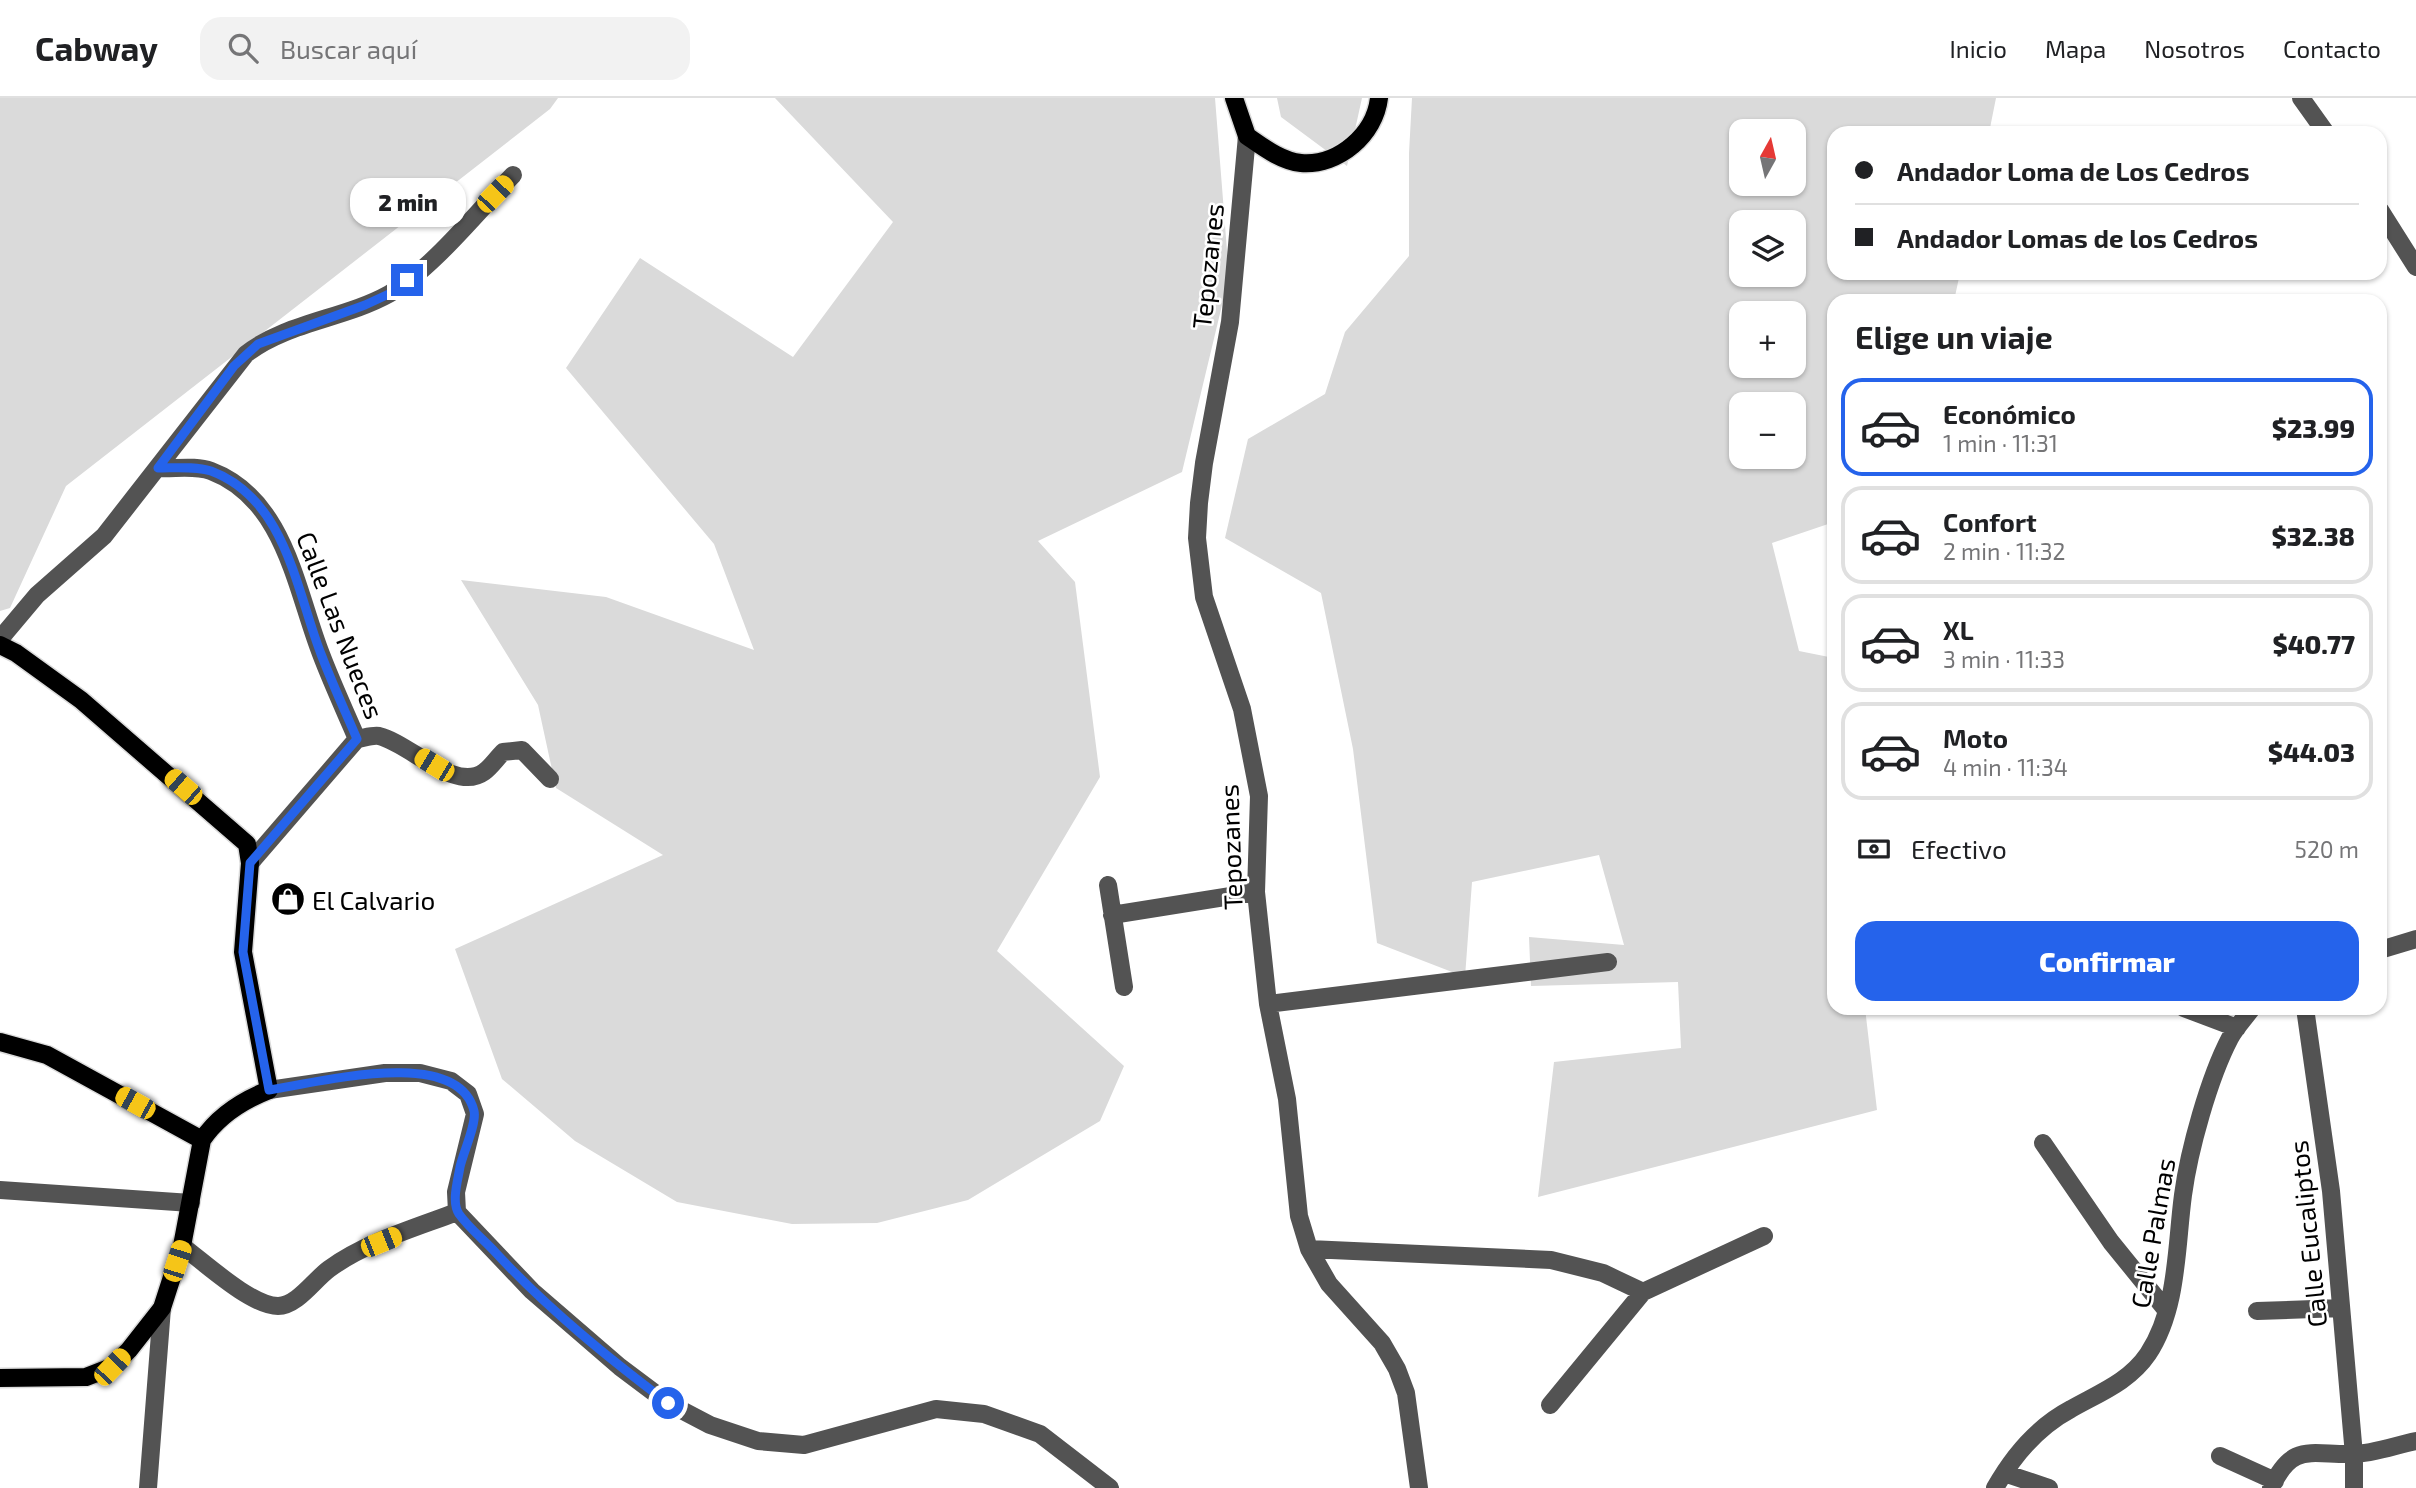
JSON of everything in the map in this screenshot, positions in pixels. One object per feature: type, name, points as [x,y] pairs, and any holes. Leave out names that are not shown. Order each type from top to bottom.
[{"type":"main road","points":[[1234,98],[1247,136],[1281,157],[1302,163],[1329,158],[1352,147],[1368,131],[1379,98]]},
{"type":"main road","points":[[0,645],[16,653],[81,700],[247,844],[250,863],[243,952],[269,1090],[213,1123],[202,1140],[182,1246],[163,1308],[112,1367],[86,1377],[71,1379],[0,1378]]},
{"type":"main road","points":[[0,1042],[47,1055],[202,1140]]},
{"type":"street","points":[[2301,98],[2321,126]]},
{"type":"street","name":"Tepozanes","points":[[1247,136],[1230,322],[1204,463],[1197,538],[1204,597],[1242,709],[1258,796],[1256,892],[1268,1004],[1287,1099],[1299,1216],[1309,1249],[1329,1284],[1382,1343],[1397,1369],[1406,1394],[1419,1488]]},
{"type":"street","points":[[0,639],[37,595],[104,536],[246,354],[276,336],[365,305],[391,293],[424,267],[513,175]]},
{"type":"street","points":[[2387,221],[2416,267]]},
{"type":"street","name":"Calle Las Nueces","points":[[158,468],[201,469],[213,472],[255,499],[279,533],[321,655],[357,739],[377,736],[400,744],[452,775],[466,777],[482,773],[503,752],[522,750],[550,779]]},
{"type":"street","points":[[250,863],[357,739]]},
{"type":"street","points":[[1108,885],[1124,987]]},
{"type":"street","points":[[1112,915],[1256,892]]},
{"type":"street","points":[[2387,948],[2416,939]]},
{"type":"street","points":[[1268,1004],[1608,962]]},
{"type":"street","points":[[2203,1015],[2237,1028]]},
{"type":"street","name":"Calle Palmas","points":[[1999,1480],[2033,1436],[2069,1410],[2113,1388],[2147,1355],[2166,1311],[2183,1191],[2211,1087],[2237,1028],[2247,1015]]},
{"type":"street","name":"Calle Eucaliptos","points":[[2306,1015],[2331,1191],[2354,1455],[2354,1488]]},
{"type":"street","points":[[269,1090],[385,1073],[420,1073],[451,1081],[468,1094],[475,1114],[456,1192],[457,1212],[532,1291],[610,1358],[668,1403],[710,1425],[758,1441],[804,1444],[936,1409],[984,1414],[1040,1434],[1110,1488]]},
{"type":"street","points":[[2043,1143],[2111,1242],[2166,1311]]},
{"type":"street","points":[[0,1190],[191,1203]]},
{"type":"street","points":[[182,1246],[257,1301],[276,1306],[287,1305],[329,1269],[356,1252],[457,1212]]},
{"type":"street","points":[[1550,1405],[1643,1292],[1764,1236]]},
{"type":"street","points":[[1309,1249],[1551,1260],[1603,1273],[1643,1292]]},
{"type":"street","points":[[148,1488],[163,1308]]},
{"type":"street","points":[[2257,1311],[2341,1308]]},
{"type":"street","points":[[2220,1456],[2273,1484],[2284,1464],[2300,1453],[2354,1455],[2416,1441]]},
{"type":"street","points":[[1999,1480],[2049,1488]]},
{"type":"shaded area","points":[[0,98],[558,98],[550,109],[66,486],[10,608],[0,611]]},
{"type":"shaded area","points":[[775,98],[1215,98],[1229,276],[1182,472],[1038,541],[1075,582],[1100,777],[997,951],[1124,1066],[1100,1121],[968,1200],[877,1223],[792,1224],[677,1202],[575,1141],[502,1079],[455,949],[663,855],[556,788],[538,705],[461,580],[606,597],[754,650],[714,544],[566,368],[640,258],[793,357],[893,222]]},
{"type":"shaded area","points":[[1277,98],[1362,98],[1347,166],[1281,117]]},
{"type":"shaded area","points":[[1412,98],[1996,98],[1990,126],[1827,126],[1827,280],[1958,280],[1956,294],[1827,294],[1827,524],[1772,543],[1799,651],[1827,657],[1827,1015],[1866,1015],[1877,1110],[1538,1197],[1554,1062],[1681,1048],[1678,982],[1531,986],[1529,937],[1624,945],[1599,855],[1472,882],[1465,977],[1377,943],[1353,749],[1321,593],[1225,538],[1248,439],[1325,394],[1345,332],[1409,256]]},
{"type":"place","name":"El Calvario","points":[[288,899]]},
{"type":"route","points":[[407,280],[391,293],[365,305],[258,344],[234,366],[158,468],[201,469],[213,472],[255,499],[279,533],[321,655],[357,739],[250,863],[243,952],[252,1012],[269,1090],[385,1073],[420,1073],[451,1081],[468,1094],[475,1114],[461,1161],[456,1192],[457,1212],[532,1291],[620,1367],[668,1403]]}]
